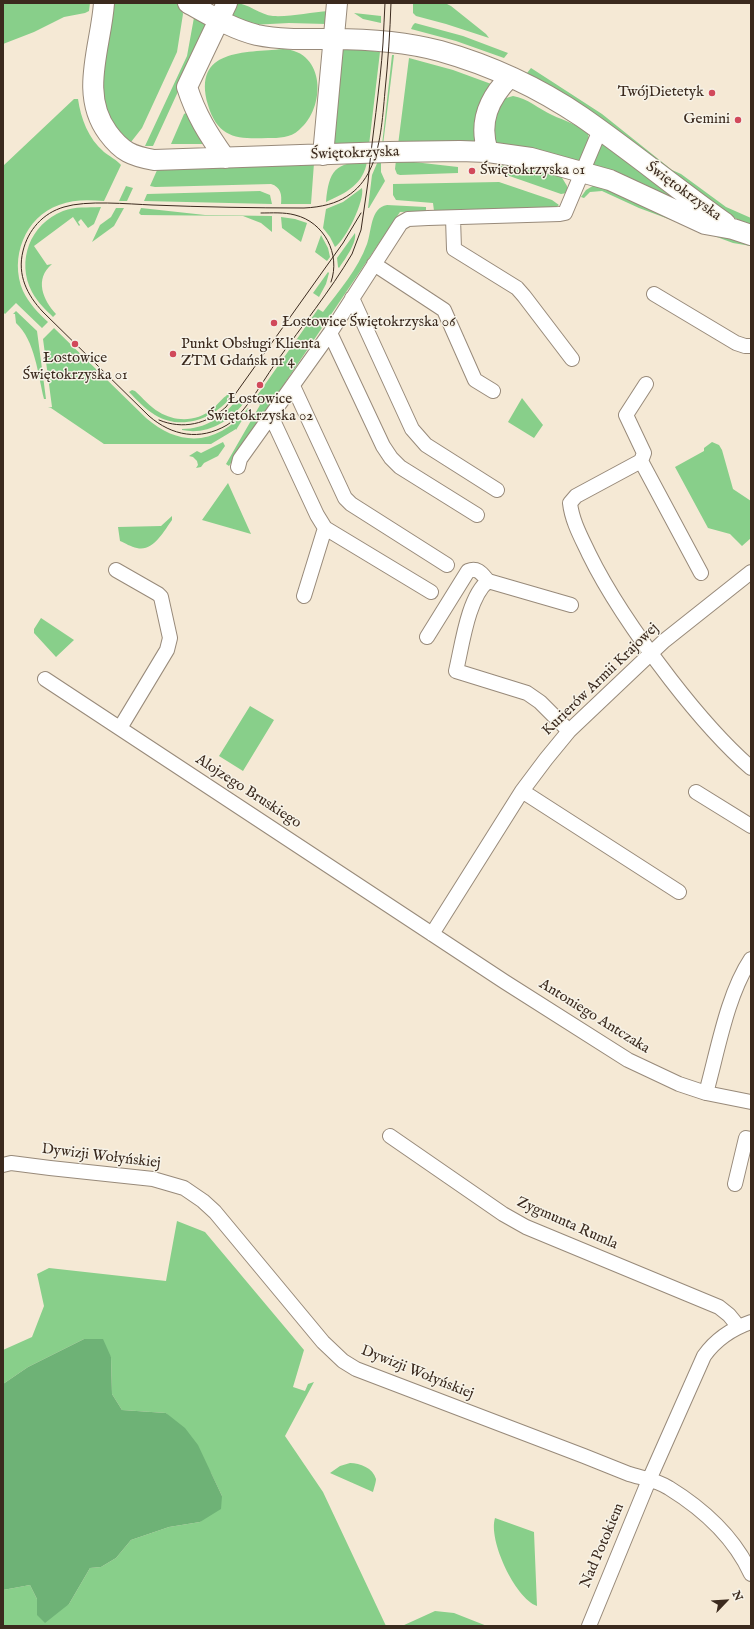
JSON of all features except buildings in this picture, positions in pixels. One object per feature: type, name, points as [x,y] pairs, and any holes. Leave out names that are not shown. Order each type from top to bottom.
[{"type":"main road","name":"Świętokrzyska","points":[[104,3],[93,81],[95,109],[100,121],[113,139],[123,149],[135,156],[154,160],[460,151],[488,152],[531,158],[610,180],[705,224],[742,232]]},
{"type":"main road","name":"Świętokrzyska","points":[[188,3],[223,11],[234,27],[257,35],[288,39],[334,39],[390,42],[420,46],[482,65],[510,77],[581,116],[686,195],[742,232]]},
{"type":"main road","points":[[323,155],[337,3]]},
{"type":"main road","points":[[223,11],[187,87],[194,108],[202,124],[225,158]]},
{"type":"main road","points":[[488,152],[484,133],[485,119],[489,104],[499,88],[510,77]]},
{"type":"street","points":[[238,467],[240,459],[330,333],[404,220],[565,213],[584,172],[600,130]]},
{"type":"street","points":[[453,218],[454,249],[508,281],[517,288],[572,359]]},
{"type":"street","points":[[374,264],[444,310],[475,380],[493,390]]},
{"type":"street","points":[[654,294],[736,343],[751,346]]},
{"type":"street","points":[[352,298],[412,429],[418,438],[426,445],[497,490]]},
{"type":"street","points":[[330,333],[383,446],[391,458],[400,466],[477,515]]},
{"type":"street","points":[[646,384],[626,416],[644,453],[641,461],[576,496],[570,503],[571,514],[600,575],[650,654],[716,733],[751,768]]},
{"type":"street","points":[[293,386],[345,498],[356,508],[447,565]]},
{"type":"street","points":[[271,416],[317,515],[325,528],[431,592]]},
{"type":"street","points":[[641,461],[701,573]]},
{"type":"street","points":[[304,596],[325,528]]},
{"type":"street","points":[[428,637],[468,571],[475,569],[480,571],[488,581],[571,605]]},
{"type":"street","points":[[116,570],[161,597],[170,638],[167,650],[120,728]]},
{"type":"street","name":"Kurierów Armii Krajowej","points":[[432,934],[522,791],[569,731],[650,654],[751,572]]},
{"type":"street","points":[[488,581],[482,586],[472,604],[456,671],[531,695],[569,731]]},
{"type":"street","name":"Alojzego Bruskiego","points":[[45,679],[432,934]]},
{"type":"street","points":[[522,791],[679,892]]},
{"type":"street","points":[[696,792],[751,826]]},
{"type":"street","name":"Antoniego Antczaka","points":[[432,934],[628,1060],[679,1084],[706,1093],[751,1102]]},
{"type":"street","points":[[706,1093],[734,992],[743,971],[751,959]]},
{"type":"street","name":"Zygmunta Rumla","points":[[390,1136],[516,1222],[719,1308],[745,1324]]},
{"type":"street","points":[[735,1184],[746,1138],[751,1139]]},
{"type":"street","name":"Dywizji Wołyńskiej","points":[[3,1165],[11,1163],[153,1179],[184,1188],[203,1201],[215,1212],[323,1342],[343,1361],[356,1368],[448,1404],[630,1474],[667,1486],[690,1502],[712,1521],[731,1541],[745,1561],[751,1574]]},
{"type":"street","name":"Zygmunta Rumla","points":[[649,1480],[704,1356],[710,1347],[724,1334],[745,1324]]},
{"type":"street","name":"Nad Potokiem","points":[[589,1626],[649,1480]]},
{"type":"green space","points":[[3,3],[90,3],[89,11],[85,13],[64,17],[34,32],[3,44]]},
{"type":"green space","points":[[112,3],[177,3],[181,5],[183,14],[177,52],[142,128],[131,142],[109,119],[105,111],[103,98],[103,71]]},
{"type":"green space","points":[[235,3],[245,5],[263,14],[273,16],[287,16],[329,11],[326,24],[289,23],[251,25],[229,17]]},
{"type":"green space","points":[[413,3],[445,3],[451,6],[489,38],[416,16],[413,13]]},
{"type":"green space","points":[[195,12],[210,22],[153,146],[145,146],[187,56]]},
{"type":"green space","points":[[354,13],[381,16],[381,23],[363,19]]},
{"type":"green space","points":[[415,23],[463,36],[508,53],[504,58],[456,41],[411,29]]},
{"type":"green space","points":[[344,47],[380,52],[369,145],[334,147],[340,49]]},
{"type":"green space","points":[[283,49],[297,52],[307,59],[314,70],[317,82],[317,95],[314,108],[308,120],[296,133],[280,138],[238,137],[223,131],[217,125],[212,116],[208,105],[205,86],[208,73],[215,63],[225,57],[238,53]]},
{"type":"green space","points":[[392,55],[394,55],[382,145]]},
{"type":"green space","points":[[409,58],[453,70],[494,85],[478,142],[398,145]]},
{"type":"green space","points":[[531,68],[602,114],[672,170],[681,174],[726,207],[751,218],[751,225],[730,216],[538,82],[527,73]]},
{"type":"green space","points":[[513,96],[528,101],[552,115],[580,127],[588,133],[589,140],[581,163],[496,143],[493,138],[492,127],[496,115],[503,99]]},
{"type":"green space","points":[[74,99],[78,99],[83,121],[98,147],[121,165],[104,201],[87,200],[59,205],[47,211],[37,219],[23,240],[19,252],[19,278],[23,291],[28,300],[48,322],[42,328],[16,303],[5,314],[4,313],[3,166]]},
{"type":"green space","points":[[186,113],[202,141],[202,144],[171,144],[184,114]]},
{"type":"green space","points":[[601,141],[692,208],[592,167]]},
{"type":"green space","points":[[381,160],[381,172],[385,181],[368,208],[372,175],[378,161]]},
{"type":"green space","points":[[396,160],[458,167],[458,173],[400,175],[397,174],[395,169]]},
{"type":"green space","points":[[367,161],[362,176],[353,187],[326,202],[329,182],[336,170],[341,166]]},
{"type":"green space","points":[[314,163],[311,204],[281,204],[279,189],[271,184],[150,186],[158,168]]},
{"type":"green space","points":[[518,164],[561,176],[567,186],[567,193],[561,194],[498,172],[499,166]]},
{"type":"green space","points":[[499,182],[552,200],[559,205],[555,208],[549,209],[434,211],[433,203],[396,200],[393,195],[393,184]]},
{"type":"green space","points":[[596,184],[695,225],[751,246],[733,243],[639,208],[602,191],[590,192],[584,198],[581,197],[586,190]]},
{"type":"green space","points":[[126,186],[133,188],[127,201],[119,201]]},
{"type":"green space","points":[[362,188],[361,202],[354,219],[344,236],[335,247],[323,228],[326,209],[343,202]]},
{"type":"green space","points":[[260,191],[270,195],[272,204],[144,201],[147,194]]},
{"type":"green space","points":[[387,205],[426,207],[426,211],[400,212],[229,466],[226,464],[260,405],[254,400],[318,309],[323,312],[348,280],[359,262],[367,244],[372,221],[377,211],[381,207]]},
{"type":"green space","points":[[101,207],[94,224],[88,228],[81,219],[78,222],[80,225],[79,226],[73,217],[34,246],[47,265],[52,264],[43,276],[42,289],[47,302],[56,314],[53,317],[37,300],[27,280],[25,268],[29,245],[34,234],[42,225],[63,211],[72,208]]},
{"type":"green space","points":[[116,208],[124,208],[114,226],[92,242],[100,225],[111,217]]},
{"type":"green space","points":[[141,208],[205,215],[272,216],[272,232],[261,223],[243,216],[141,215],[139,213]]},
{"type":"green space","points":[[281,217],[307,223],[301,242],[282,228]]},
{"type":"green space","points":[[355,233],[352,246],[339,268],[337,258]]},
{"type":"green space","points":[[321,235],[328,248],[330,257],[327,261],[315,252]]},
{"type":"green space","points":[[328,272],[326,284],[319,297],[313,293]]},
{"type":"green space","points":[[16,311],[37,331],[46,399],[44,399],[32,348],[28,339],[16,323],[15,314],[13,314]]},
{"type":"green space","points":[[54,328],[146,418],[173,435],[186,438],[200,438],[212,435],[225,429],[237,420],[248,408],[249,409],[236,430],[211,444],[104,444],[51,408],[48,408],[52,407],[43,339]]},
{"type":"green space","points":[[132,390],[159,412],[172,418],[179,419],[200,416],[214,408],[227,395],[232,396],[225,404],[207,416],[186,422],[175,422],[165,420],[151,413],[129,392]]},
{"type":"green space","points":[[522,398],[543,425],[534,438],[508,422]]},
{"type":"green space","points":[[237,399],[243,404],[231,417],[216,426],[200,431],[182,430],[198,427],[213,421],[226,411]]},
{"type":"green space","points":[[223,442],[225,446],[218,456],[204,463],[201,467],[196,468],[198,465],[197,461],[193,457],[189,456],[197,451],[201,453]]},
{"type":"green space","points":[[712,442],[719,445],[722,450],[733,489],[751,501],[751,538],[742,546],[730,534],[708,528],[675,467],[704,451],[704,448]]},
{"type":"green space","points":[[228,483],[251,534],[202,520]]},
{"type":"green space","points":[[172,516],[172,520],[162,535],[148,547],[137,548],[120,541],[118,527],[161,526]]},
{"type":"green space","points":[[41,618],[74,640],[56,657],[34,633],[34,629]]},
{"type":"green space","points":[[250,706],[274,720],[243,771],[219,756]]},
{"type":"green space","points":[[177,1221],[205,1232],[304,1350],[293,1387],[305,1391],[308,1384],[314,1382],[285,1436],[323,1492],[386,1626],[3,1626],[3,1590],[30,1585],[37,1599],[37,1615],[69,1604],[90,1568],[101,1567],[116,1558],[131,1540],[169,1527],[200,1522],[222,1496],[211,1473],[166,1413],[122,1410],[112,1394],[111,1357],[84,1339],[28,1367],[3,1384],[3,1350],[32,1337],[44,1306],[37,1274],[49,1268],[166,1281]]},
{"type":"green space","points":[[84,1339],[103,1339],[111,1357],[112,1394],[122,1410],[166,1413],[185,1428],[198,1445],[222,1496],[221,1509],[200,1522],[169,1527],[131,1540],[116,1558],[101,1567],[90,1568],[69,1604],[45,1623],[37,1615],[37,1599],[30,1585],[3,1590],[3,1384],[28,1367]]},
{"type":"green space","points":[[350,1463],[362,1465],[372,1472],[376,1479],[373,1492],[330,1473],[340,1466]]},
{"type":"green space","points":[[495,1518],[534,1532],[537,1606],[529,1601],[520,1592],[505,1567],[499,1553],[496,1540],[494,1528]]},
{"type":"green space","points":[[435,1611],[454,1613],[487,1626],[402,1626]]},
{"type":"tram line","points":[[385,3],[382,60],[370,165],[368,182],[361,230],[352,254],[254,396],[234,420],[217,430],[207,433],[186,434],[167,428],[149,416],[43,312],[32,299],[22,276],[21,260],[25,243],[33,229],[49,213],[73,205],[107,203],[209,207],[304,208],[328,204],[347,196],[360,185],[370,170],[376,152],[383,112],[391,3]]},
{"type":"tram line","points":[[261,213],[291,214],[314,224],[322,232],[332,250],[334,271],[331,282]]},
{"type":"tram line","points":[[159,420],[177,425],[194,424],[211,418],[226,407],[343,243],[361,213]]},
{"type":"place","name":"TwójDietetyk","points":[[712,93]]},
{"type":"place","name":"Gemini","points":[[738,120]]},
{"type":"place","name":"Świętokrzyska 01","points":[[472,171]]},
{"type":"place","name":"Łostowice Świętokrzyska 06","points":[[274,323]]},
{"type":"place","name":"Łostowice Świętokrzyska 01","points":[[75,344]]},
{"type":"place","name":"Punkt Obsługi Klienta ZTM Gdańsk nr 4","points":[[173,354]]},
{"type":"place","name":"Łostowice Świętokrzyska 02","points":[[260,385]]}]
